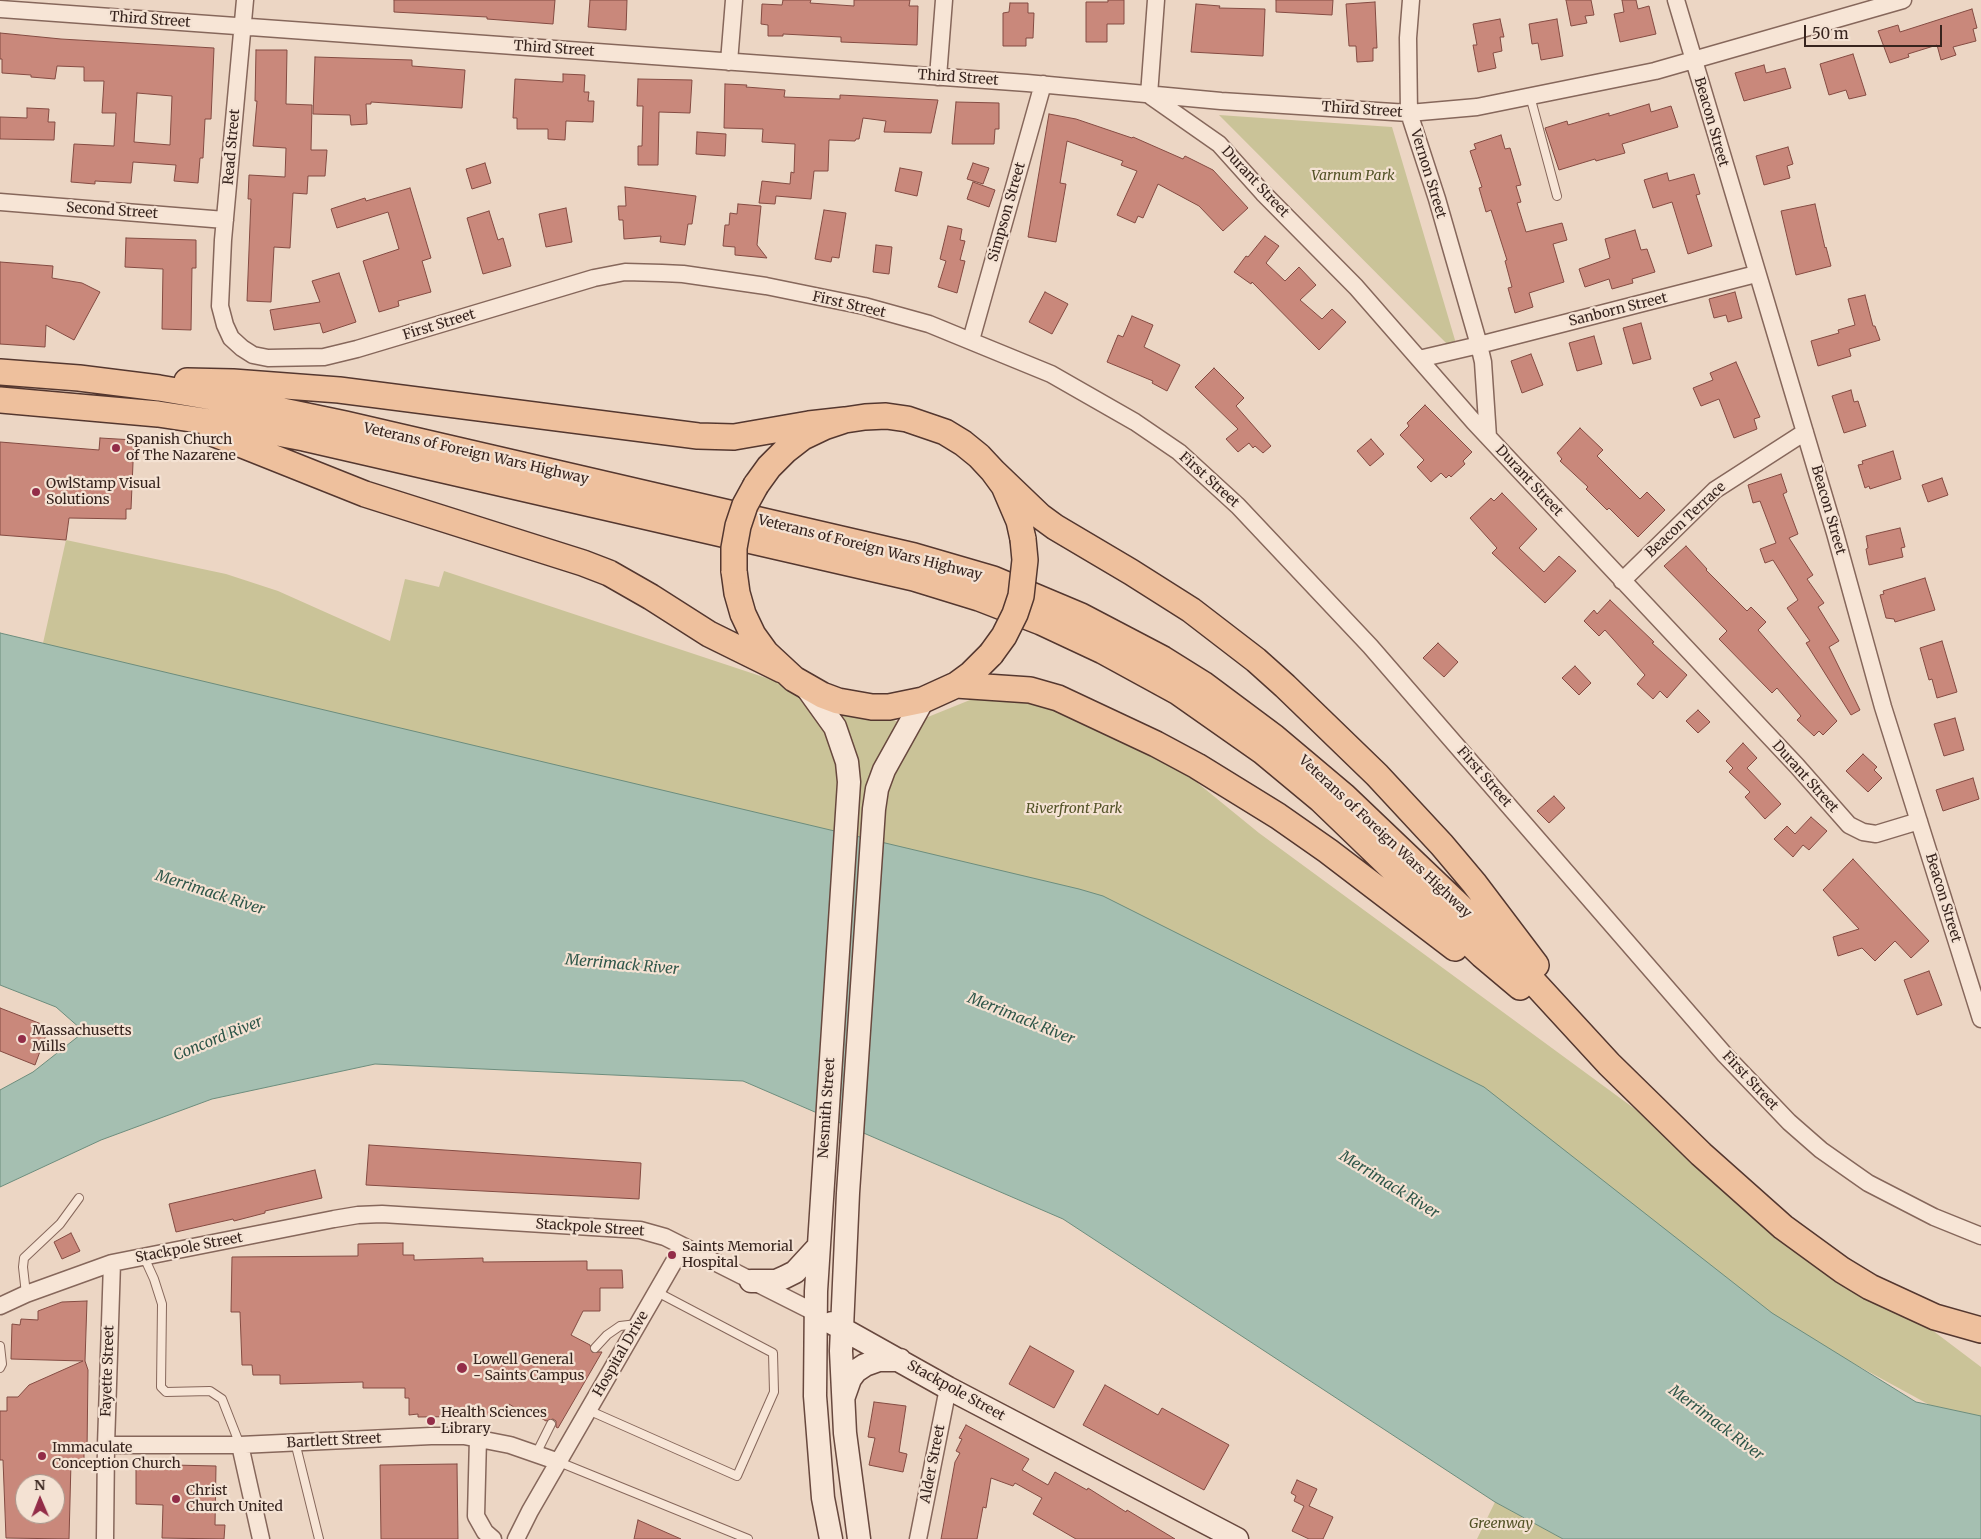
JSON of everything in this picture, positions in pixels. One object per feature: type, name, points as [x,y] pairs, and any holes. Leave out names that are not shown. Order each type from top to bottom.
[{"type":"main road","name":"Veterans of Foreign Wars Highway","points":[[0,372],[80,378],[159,388],[301,415],[872,546],[958,568],[993,579],[1082,616],[1163,659],[1203,684],[1309,766],[1374,824],[1494,939],[1609,1064],[1756,1205],[1814,1250],[1870,1287],[1935,1317],[1981,1330]]},
{"type":"main road","points":[[80,378],[233,382],[296,386],[716,437],[734,437],[810,424],[886,416],[926,424],[946,432],[979,456],[1040,516],[1055,527],[1164,592],[1227,637],[1278,679],[1346,743],[1410,809],[1474,883],[1609,1064]]},
{"type":"main road","name":"Veterans of Foreign Wars Highway","points":[[0,400],[158,414],[304,438],[914,578],[979,598],[1049,625],[1103,651],[1178,692],[1262,751],[1321,800],[1482,955],[1609,1064]]},
{"type":"main road","points":[[158,414],[237,442],[365,494],[583,563],[630,584],[709,634],[782,670],[807,688],[838,701],[864,706],[890,706],[923,700],[956,685],[971,674],[991,654],[1004,636],[1015,614],[1021,596],[1025,560],[1023,539],[1013,503],[993,471]]},
{"type":"main road","points":[[782,670],[753,635],[737,593],[734,571],[734,548],[738,526],[745,504],[769,466],[803,437],[845,420]]},
{"type":"main road","points":[[956,685],[1030,690],[1058,698],[1121,726],[1197,766],[1278,816],[1328,852],[1609,1064]]},
{"type":"main road","name":"Nesmith Street","points":[[807,688],[835,727],[847,762],[848,802],[822,1182],[816,1313],[815,1396],[824,1498],[830,1539]]},
{"type":"main road","name":"Nesmith Street","points":[[859,1539],[845,1434],[841,1351],[848,1193],[874,809],[877,789],[884,770],[923,700]]},
{"type":"main road","points":[[751,1281],[776,1281],[795,1272],[818,1246]]},
{"type":"main road","name":"Stackpole Street","points":[[816,1313],[948,1388],[1237,1539]]},
{"type":"main road","points":[[843,1399],[850,1379],[856,1371],[865,1365],[879,1360],[900,1360]]},
{"type":"street","name":"Read Street","points":[[220,293],[245,0]]},
{"type":"street","points":[[729,62],[734,0]]},
{"type":"street","points":[[938,76],[944,0]]},
{"type":"street","points":[[1149,94],[1156,0]]},
{"type":"street","name":"Vernon Street","points":[[1411,0],[1408,38],[1409,113],[1479,345],[1483,362],[1488,437]]},
{"type":"street","name":"Beacon Street","points":[[1676,0],[1756,274],[1835,532],[1883,707],[1981,1019]]},
{"type":"street","name":"Third Street","points":[[0,10],[938,76],[1221,101],[1409,113],[1452,110],[1655,71],[1903,0]]},
{"type":"street","name":"Simpson Street","points":[[971,340],[1043,84]]},
{"type":"street","name":"Durant Street","points":[[1149,94],[1220,144],[1263,193],[1356,287],[1488,437],[1850,825],[1863,832],[1876,834],[1919,821]]},
{"type":"street","name":"Second Street","points":[[0,202],[225,220]]},
{"type":"street","name":"First Street","points":[[220,293],[220,306],[225,325],[231,338],[242,348],[254,355],[268,358],[313,358],[357,349],[594,278],[625,272],[683,274],[766,286],[864,306],[929,324],[1028,364],[1083,391],[1179,452],[1238,506],[1370,646],[1726,1056],[1789,1122],[1821,1150],[1868,1183],[1934,1217],[1981,1236]]},
{"type":"street","name":"Sanborn Street","points":[[1479,345],[1756,274]]},
{"type":"street","points":[[1419,359],[1479,345]]},
{"type":"street","name":"Beacon Terrace","points":[[1622,581],[1715,490],[1804,432]]},
{"type":"street","name":"Stackpole Street","points":[[0,1306],[26,1294],[112,1263],[334,1219],[382,1214],[640,1230],[665,1237],[816,1313]]},
{"type":"street","name":"Hospital Drive","points":[[516,1539],[558,1462],[683,1246]]},
{"type":"street","name":"Fayette Street","points":[[105,1539],[112,1263]]},
{"type":"street","name":"Alder Street","points":[[918,1539],[948,1388]]},
{"type":"street","name":"Bartlett Street","points":[[106,1445],[240,1445],[432,1436],[478,1438],[510,1445],[558,1462]]},
{"type":"street","points":[[478,1438],[476,1516],[485,1532],[494,1539]]},
{"type":"street","points":[[240,1445],[261,1539]]},
{"type":"lane","points":[[1530,96],[1558,196]]},
{"type":"lane","points":[[26,1294],[24,1258],[60,1224],[79,1198]]},
{"type":"lane","points":[[144,1257],[162,1304],[161,1386],[166,1392],[210,1391],[222,1399],[240,1445]]},
{"type":"lane","points":[[588,1410],[737,1476],[774,1392],[773,1353],[656,1292]]},
{"type":"lane","points":[[595,1348],[607,1335],[620,1326],[639,1323]]},
{"type":"lane","points":[[0,1346],[2,1364],[0,1368]]},
{"type":"lane","points":[[536,1454],[551,1424]]},
{"type":"lane","points":[[295,1442],[319,1539]]},
{"type":"lane","points":[[558,1462],[748,1539]]},
{"type":"green space","name":"Varnum Park","points":[[1219,115],[1392,127],[1460,357]]},
{"type":"green space","name":"Riverfront Park","points":[[66,540],[226,574],[278,591],[390,641],[405,579],[439,587],[444,571],[908,725],[970,700],[1054,697],[1124,723],[1259,833],[1793,1225],[1981,1367],[1981,1433],[1796,1332],[37,670]]},
{"type":"green space","name":"Greenway","points":[[1495,1502],[1563,1539],[1477,1539]]},
{"type":"water","points":[[0,633],[1103,896],[1484,1087],[1772,1313],[1916,1402],[1981,1416],[1981,1539],[1563,1539],[1495,1502],[1063,1219],[743,1081],[375,1064],[212,1099],[101,1140],[0,1187],[0,1090],[33,1072],[80,1035],[81,1029],[56,1007],[0,985]]},
{"type":"building","points":[[394,0],[555,0],[553,24],[487,19],[487,17],[394,12]]},
{"type":"building","points":[[590,0],[627,0],[626,30],[588,27]]},
{"type":"building","points":[[783,0],[811,0],[810,3],[854,6],[854,0],[910,0],[909,6],[918,6],[917,45],[841,42],[841,37],[783,34],[783,36],[768,36],[768,25],[761,24],[762,4],[782,5]]},
{"type":"building","points":[[1108,0],[1124,0],[1124,24],[1107,24],[1107,42],[1086,42],[1086,2],[1108,2]]},
{"type":"building","points":[[1276,0],[1333,0],[1332,15],[1276,12]]},
{"type":"building","points":[[1566,0],[1591,0],[1594,15],[1585,16],[1587,23],[1571,26]]},
{"type":"building","points":[[1622,0],[1636,0],[1638,9],[1649,6],[1656,34],[1620,42],[1614,14],[1624,12]]},
{"type":"building","points":[[1375,2],[1377,48],[1373,48],[1373,61],[1357,62],[1356,46],[1349,46],[1346,4]]},
{"type":"building","points":[[1010,3],[1028,3],[1028,13],[1034,13],[1033,38],[1026,38],[1026,46],[1003,46],[1003,13],[1009,12]]},
{"type":"building","points":[[1196,4],[1220,6],[1219,8],[1265,9],[1263,56],[1191,52]]},
{"type":"building","points":[[1972,9],[1977,28],[1973,29],[1976,41],[1953,47],[1956,55],[1941,60],[1937,45],[1908,54],[1909,57],[1890,63],[1878,31],[1898,25],[1900,32]]},
{"type":"building","points":[[1500,19],[1504,37],[1500,37],[1502,51],[1493,53],[1496,68],[1478,72],[1473,45],[1477,45],[1473,24]]},
{"type":"building","points":[[1557,19],[1563,56],[1541,60],[1538,43],[1532,44],[1529,24]]},
{"type":"building","points":[[0,33],[61,39],[214,48],[211,119],[205,119],[203,158],[200,158],[198,183],[174,181],[176,165],[133,162],[131,183],[95,181],[95,184],[71,182],[74,144],[114,146],[116,113],[102,113],[104,81],[84,81],[84,67],[57,66],[55,79],[2,73],[2,59],[0,59]],"holes":[[[137,93],[172,96],[170,145],[134,142]]]},
{"type":"building","points":[[256,50],[287,50],[286,104],[312,105],[311,150],[327,150],[325,176],[308,176],[307,194],[293,193],[290,248],[274,247],[271,302],[247,301],[251,199],[248,199],[249,175],[285,177],[286,148],[253,146],[257,101],[255,101]]},
{"type":"building","points":[[1853,54],[1866,95],[1849,99],[1846,90],[1829,95],[1820,64]]},
{"type":"building","points":[[315,57],[412,60],[412,66],[465,70],[462,108],[371,102],[371,104],[366,104],[367,124],[351,125],[350,115],[313,114]]},
{"type":"building","points":[[1764,65],[1766,73],[1785,68],[1791,88],[1744,101],[1735,73]]},
{"type":"building","points":[[563,74],[585,75],[584,92],[589,92],[588,101],[594,101],[593,122],[566,121],[565,140],[548,139],[548,129],[517,129],[517,118],[513,118],[515,79],[563,82]]},
{"type":"building","points":[[638,79],[692,80],[690,113],[659,112],[658,165],[638,165],[638,146],[642,146],[643,106],[637,106]]},
{"type":"building","points":[[725,84],[785,90],[784,97],[840,99],[840,95],[938,100],[931,133],[884,132],[886,121],[863,118],[859,139],[855,141],[829,140],[828,171],[814,171],[811,199],[776,196],[775,204],[759,203],[762,181],[790,184],[791,172],[794,173],[795,144],[762,142],[763,129],[724,128]]},
{"type":"building","points":[[956,102],[999,103],[999,129],[995,129],[994,144],[952,144]]},
{"type":"building","points":[[1649,104],[1651,112],[1671,106],[1678,127],[1622,144],[1625,153],[1596,161],[1595,159],[1559,170],[1545,128],[1567,121],[1568,125],[1609,113],[1609,116]]},
{"type":"building","points":[[27,108],[49,109],[48,122],[55,122],[54,140],[0,139],[0,117],[27,118]]},
{"type":"building","points":[[1049,114],[1076,119],[1133,137],[1183,159],[1185,156],[1213,170],[1248,208],[1223,231],[1199,206],[1158,184],[1143,218],[1138,216],[1135,223],[1117,215],[1137,171],[1121,165],[1123,161],[1067,141],[1060,183],[1066,184],[1056,242],[1028,237]]},
{"type":"building","points":[[697,132],[726,134],[725,156],[696,154]]},
{"type":"building","points":[[1501,135],[1505,149],[1510,148],[1521,185],[1516,186],[1521,202],[1517,203],[1526,232],[1562,223],[1567,240],[1553,244],[1564,282],[1529,293],[1533,307],[1515,313],[1508,288],[1512,287],[1505,261],[1507,260],[1491,210],[1486,212],[1479,188],[1482,187],[1470,151],[1476,149],[1474,144]]},
{"type":"building","points":[[1788,147],[1793,164],[1787,166],[1790,178],[1764,185],[1756,156]]},
{"type":"building","points":[[485,163],[491,183],[472,189],[466,169]]},
{"type":"building","points":[[973,163],[989,168],[983,184],[967,179]]},
{"type":"building","points":[[900,168],[922,172],[917,196],[895,191]]},
{"type":"building","points":[[1667,173],[1669,181],[1694,174],[1700,194],[1696,195],[1712,246],[1688,254],[1672,202],[1653,208],[1644,180]]},
{"type":"building","points":[[973,182],[995,190],[989,207],[967,199]]},
{"type":"building","points":[[625,187],[696,196],[692,224],[688,224],[685,245],[660,242],[661,236],[624,239],[623,220],[619,220],[618,206],[626,206]]},
{"type":"building","points":[[410,188],[431,258],[422,261],[431,292],[398,301],[399,306],[379,312],[363,261],[399,249],[388,212],[337,228],[331,209],[365,198],[366,201]]},
{"type":"building","points":[[738,204],[761,206],[757,245],[767,258],[735,255],[735,247],[723,246],[725,225],[729,225],[730,213],[737,214]]},
{"type":"building","points":[[1815,204],[1831,266],[1796,275],[1781,211]]},
{"type":"building","points":[[566,208],[572,242],[546,247],[539,214]]},
{"type":"building","points":[[824,210],[846,213],[839,258],[832,257],[831,262],[815,259]]},
{"type":"building","points":[[489,211],[498,240],[503,238],[511,266],[483,274],[467,218]]},
{"type":"building","points":[[948,226],[962,229],[960,240],[965,241],[960,260],[965,261],[957,293],[938,287],[946,261],[940,259]]},
{"type":"building","points":[[1635,230],[1641,250],[1647,249],[1655,272],[1632,279],[1633,283],[1612,289],[1609,279],[1585,287],[1579,269],[1610,258],[1605,239]]},
{"type":"building","points":[[1265,236],[1279,246],[1266,263],[1285,281],[1299,267],[1316,285],[1300,300],[1322,319],[1332,309],[1346,322],[1319,350],[1252,282],[1251,284],[1234,272]]},
{"type":"building","points":[[126,238],[196,240],[196,268],[192,268],[191,330],[162,329],[163,269],[125,267]]},
{"type":"building","points":[[876,245],[892,247],[889,274],[873,272]]},
{"type":"building","points":[[0,262],[53,266],[52,278],[82,283],[100,292],[74,340],[46,325],[45,347],[0,344]]},
{"type":"building","points":[[339,273],[356,322],[323,333],[320,323],[274,330],[270,310],[320,302],[312,281]]},
{"type":"building","points":[[1045,292],[1068,304],[1052,334],[1029,322]]},
{"type":"building","points":[[1735,292],[1742,318],[1728,322],[1726,315],[1714,318],[1709,299]]},
{"type":"building","points":[[1865,295],[1873,326],[1875,326],[1880,340],[1849,349],[1851,356],[1818,366],[1811,341],[1839,333],[1838,330],[1855,325],[1848,299]]},
{"type":"building","points":[[1132,316],[1153,325],[1144,347],[1180,365],[1167,391],[1152,383],[1153,381],[1107,362],[1118,335],[1123,337]]},
{"type":"building","points":[[1641,323],[1651,359],[1633,364],[1623,328]]},
{"type":"building","points":[[1594,336],[1602,364],[1577,371],[1569,343]]},
{"type":"building","points":[[1531,354],[1543,385],[1522,393],[1511,361]]},
{"type":"building","points":[[1736,362],[1760,417],[1754,419],[1757,429],[1734,438],[1719,399],[1701,406],[1693,388],[1713,380],[1710,373]]},
{"type":"building","points":[[1214,368],[1244,398],[1236,406],[1271,446],[1263,453],[1255,446],[1253,448],[1249,443],[1238,452],[1226,439],[1238,429],[1195,387]]},
{"type":"building","points":[[1851,390],[1854,402],[1858,401],[1866,426],[1844,433],[1832,396]]},
{"type":"building","points":[[1425,405],[1472,452],[1463,461],[1465,464],[1451,477],[1449,475],[1446,478],[1441,473],[1431,482],[1417,467],[1424,460],[1400,435],[1409,426],[1407,423]]},
{"type":"building","points":[[1580,428],[1603,450],[1597,456],[1640,499],[1647,492],[1665,510],[1638,537],[1609,508],[1607,510],[1586,489],[1588,487],[1560,461],[1562,459],[1557,453]]},
{"type":"building","name":"OwlStamp Visual Solutions","points":[[100,438],[134,440],[131,509],[126,509],[126,519],[69,518],[66,540],[0,535],[0,442],[99,450]]},
{"type":"building","points":[[1371,439],[1384,454],[1370,466],[1357,451]]},
{"type":"building","points":[[1893,451],[1901,479],[1870,489],[1869,486],[1865,488],[1858,465],[1863,464],[1862,461]]},
{"type":"building","points":[[1781,474],[1787,492],[1783,494],[1798,534],[1789,538],[1813,575],[1807,579],[1824,603],[1818,607],[1839,641],[1829,647],[1860,710],[1851,715],[1806,643],[1810,641],[1787,608],[1798,600],[1773,560],[1765,563],[1760,549],[1776,543],[1760,501],[1753,503],[1748,485]]},
{"type":"building","points":[[1942,478],[1948,495],[1928,502],[1922,485]]},
{"type":"building","points":[[1502,493],[1537,529],[1519,548],[1544,572],[1559,556],[1576,571],[1545,603],[1492,553],[1497,548],[1470,518],[1491,498],[1494,501]]},
{"type":"building","points":[[1900,528],[1905,547],[1901,548],[1903,557],[1869,565],[1866,536]]},
{"type":"building","points":[[1686,546],[1706,570],[1747,611],[1751,607],[1766,622],[1758,630],[1837,721],[1823,735],[1819,731],[1814,736],[1797,720],[1801,716],[1777,688],[1772,693],[1719,639],[1727,631],[1664,566]]},
{"type":"building","points":[[1925,578],[1935,610],[1895,622],[1894,619],[1886,618],[1880,595],[1884,594],[1883,591]]},
{"type":"building","points":[[1610,600],[1687,675],[1667,698],[1660,691],[1653,699],[1637,684],[1645,675],[1605,630],[1599,636],[1584,621],[1594,610],[1597,614]]},
{"type":"building","points":[[1942,641],[1957,692],[1937,698],[1932,679],[1929,680],[1920,648]]},
{"type":"building","points":[[1438,643],[1458,662],[1444,677],[1423,658]]},
{"type":"building","points":[[1575,666],[1591,683],[1579,695],[1562,678]]},
{"type":"building","points":[[1698,710],[1710,722],[1698,733],[1686,721]]},
{"type":"building","points":[[1955,718],[1964,750],[1944,756],[1934,724]]},
{"type":"building","points":[[1743,743],[1757,758],[1747,768],[1781,804],[1765,819],[1745,797],[1750,792],[1729,772],[1733,768],[1726,761]]},
{"type":"building","points":[[1863,754],[1877,767],[1874,770],[1882,778],[1868,792],[1846,771]]},
{"type":"building","points":[[1973,778],[1979,799],[1943,811],[1936,790]]},
{"type":"building","points":[[1554,796],[1565,808],[1549,823],[1537,811]]},
{"type":"building","points":[[1811,817],[1827,831],[1809,850],[1803,845],[1793,857],[1774,839],[1787,826],[1795,834]]},
{"type":"building","points":[[1853,859],[1929,941],[1911,958],[1895,941],[1875,961],[1862,948],[1838,956],[1833,937],[1859,929],[1823,890]]},
{"type":"building","points":[[1929,971],[1942,1005],[1917,1015],[1904,980]]},
{"type":"building","name":"Massachusetts Mills","points":[[0,1008],[49,1027],[35,1065],[0,1051]]},
{"type":"building","points":[[369,1145],[641,1163],[639,1199],[366,1185]]},
{"type":"building","points":[[315,1170],[322,1198],[265,1211],[265,1213],[234,1221],[233,1219],[176,1232],[169,1204]]},
{"type":"building","points":[[71,1233],[80,1251],[62,1259],[54,1242]]},
{"type":"building","points":[[403,1243],[403,1255],[414,1255],[414,1260],[483,1258],[483,1262],[587,1261],[587,1270],[622,1270],[623,1288],[600,1288],[600,1311],[583,1311],[571,1335],[590,1345],[592,1352],[602,1352],[558,1428],[556,1427],[556,1421],[553,1419],[546,1421],[527,1410],[525,1414],[509,1404],[509,1416],[418,1417],[418,1414],[409,1415],[409,1398],[405,1398],[405,1388],[363,1388],[363,1382],[280,1384],[280,1375],[253,1375],[252,1365],[242,1365],[240,1312],[231,1312],[232,1257],[358,1256],[358,1244]]},
{"type":"building","name":"Immaculate Conception Church","points":[[87,1301],[85,1361],[88,1370],[87,1452],[84,1452],[84,1461],[71,1462],[69,1539],[6,1538],[3,1460],[0,1460],[0,1411],[7,1411],[7,1397],[18,1397],[29,1385],[83,1361],[11,1359],[12,1324],[20,1325],[21,1319],[38,1320],[38,1311],[62,1302]]},
{"type":"building","points":[[1030,1346],[1074,1371],[1054,1408],[1009,1384]]},
{"type":"building","points":[[1105,1385],[1158,1415],[1162,1408],[1229,1445],[1204,1490],[1083,1425]]},
{"type":"building","points":[[874,1402],[906,1406],[899,1452],[907,1454],[903,1472],[869,1465],[875,1438],[868,1437]]},
{"type":"building","points":[[966,1425],[1029,1459],[1022,1470],[1048,1485],[1055,1472],[1087,1490],[1088,1488],[1175,1539],[1076,1539],[1033,1514],[1042,1498],[1015,1483],[1013,1486],[991,1478],[986,1508],[983,1507],[977,1539],[941,1539],[955,1462],[960,1453],[956,1451],[962,1439],[959,1438]]},
{"type":"building","points":[[457,1464],[458,1539],[381,1539],[380,1465]]},
{"type":"building","name":"Christ Church United","points":[[173,1465],[216,1466],[215,1525],[225,1525],[224,1539],[162,1538],[163,1505],[136,1504],[136,1467],[173,1468]]},
{"type":"building","points":[[1297,1480],[1317,1489],[1309,1506],[1333,1517],[1323,1539],[1309,1539],[1292,1531],[1304,1506],[1294,1501],[1296,1496],[1291,1493]]},
{"type":"building","points":[[638,1520],[681,1539],[634,1539]]},
{"type":"place","name":"Spanish Church of The Nazarene","points":[[116,448]]},
{"type":"place","name":"OwlStamp Visual Solutions","points":[[36,492]]},
{"type":"place","name":"Massachusetts Mills","points":[[22,1039]]},
{"type":"place","name":"Saints Memorial Hospital","points":[[672,1255]]},
{"type":"place","name":"Lowell General - Saints Campus","points":[[462,1368]]},
{"type":"place","name":"Health Sciences Library","points":[[431,1421]]},
{"type":"place","name":"Immaculate Conception Church","points":[[42,1456]]},
{"type":"place","name":"Christ Church United","points":[[176,1499]]},
{"type":"water label","name":"Merrimack River","points":[[210,893]]},
{"type":"water label","name":"Merrimack River","points":[[622,965]]},
{"type":"water label","name":"Merrimack River","points":[[1021,1019]]},
{"type":"water label","name":"Concord River","points":[[218,1039]]},
{"type":"water label","name":"Merrimack River","points":[[1389,1185]]},
{"type":"water label","name":"Merrimack River","points":[[1716,1423]]}]
